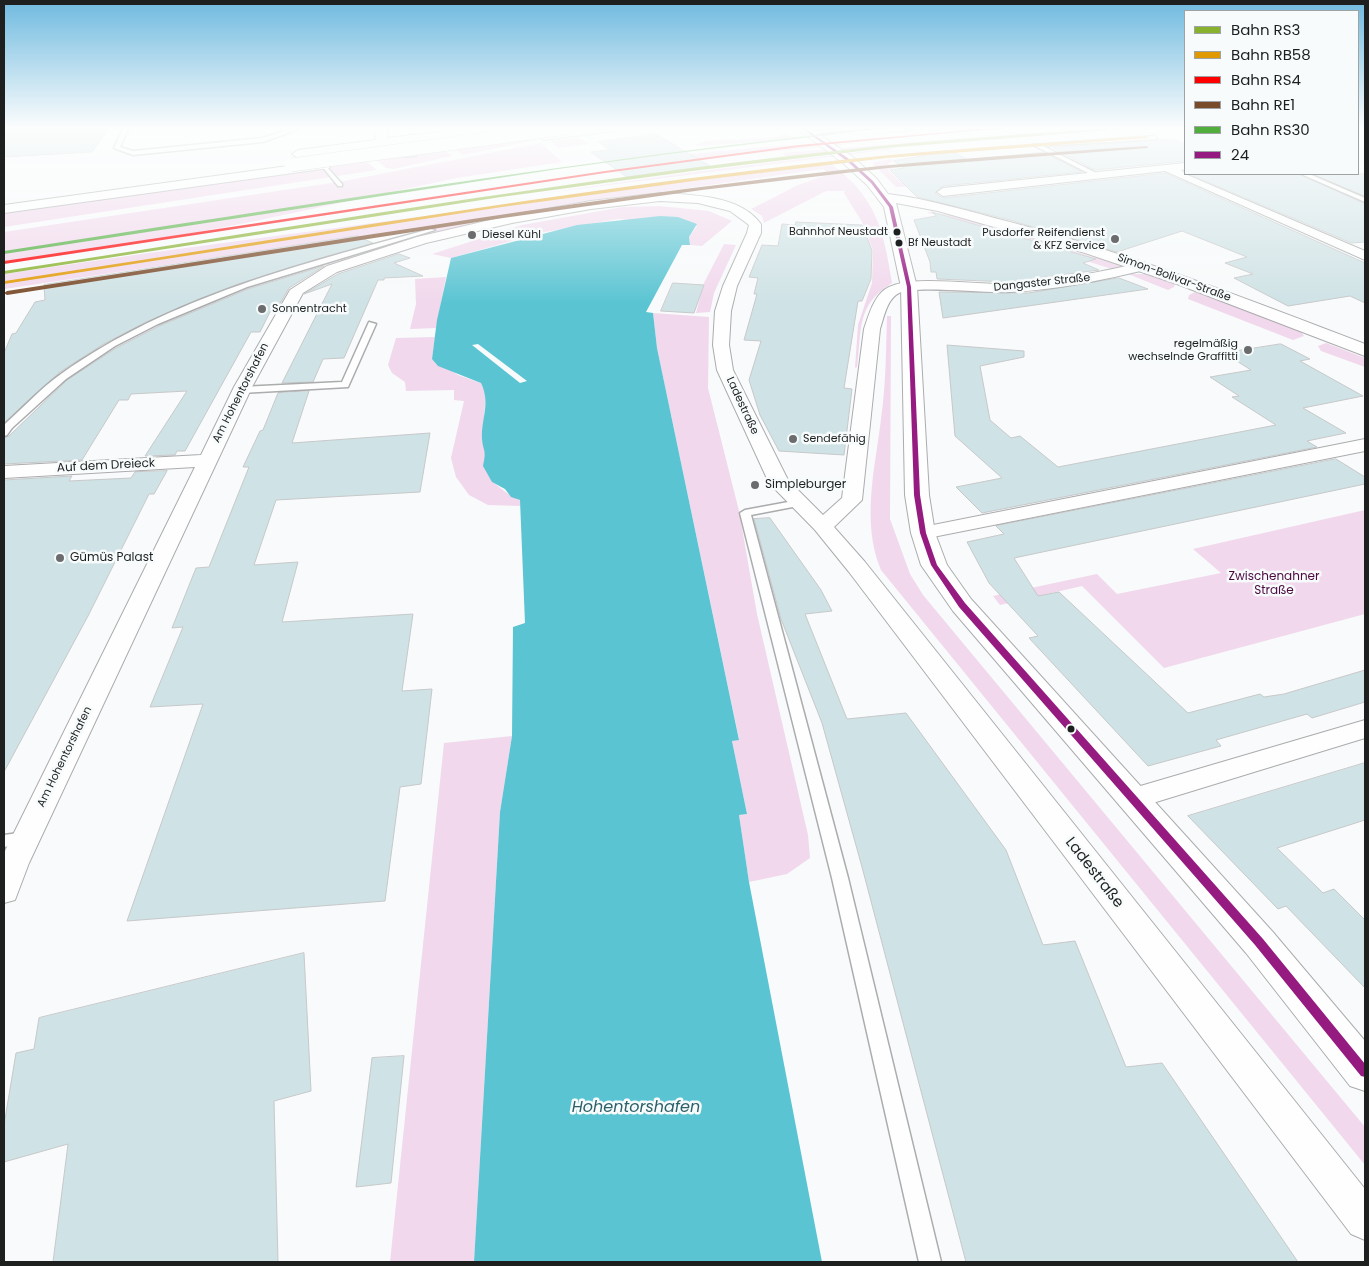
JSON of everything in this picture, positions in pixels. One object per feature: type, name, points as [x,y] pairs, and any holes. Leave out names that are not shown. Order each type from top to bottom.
[{"type":"main road","points":[[4,198],[92,186]]},
{"type":"main road","points":[[4,203],[115,186]]},
{"type":"main road","points":[[4,209],[171,186]]},
{"type":"main road","points":[[875,186],[888,203],[909,287],[917,495],[923,533],[934,565],[962,605],[1130,799],[1176,846],[1260,942],[1365,1072]]},
{"type":"main road","name":"Simon-Bolivar-Straße","points":[[888,203],[979,218],[1088,248],[1144,266],[1365,350]]},
{"type":"street","points":[[942,192],[996,186]]},
{"type":"street","points":[[1208,186],[1365,256]]},
{"type":"street","name":"Am Hohentorshafen","points":[[4,891],[15,840],[208,460],[241,390],[296,290],[332,269],[459,230],[571,209],[660,197],[717,203]]},
{"type":"street","name":"Ladestraße","points":[[717,203],[746,214],[755,224],[754,233],[730,286],[723,310],[721,345],[725,370],[779,483],[822,526],[858,567],[1365,1220]]},
{"type":"street","name":"Dangaster Straße","points":[[909,287],[986,289],[1027,286],[1109,275],[1144,266]]},
{"type":"street","points":[[822,526],[852,500],[872,329],[881,302],[895,290],[909,287]]},
{"type":"street","points":[[923,533],[1365,445]]},
{"type":"street","name":"Auf dem Dreieck","points":[[4,472],[208,460]]},
{"type":"street","points":[[1130,799],[1365,729]]},
{"type":"lane","points":[[1334,186],[1364,198]]},
{"type":"lane","points":[[4,433],[8,426],[70,371],[127,336],[216,295],[312,263],[432,230]]},
{"type":"lane","points":[[312,263],[332,269]]},
{"type":"lane","points":[[241,390],[345,385],[372,324]]},
{"type":"lane","points":[[799,504],[744,512],[840,878],[930,1262]]},
{"type":"green space","points":[[189,186],[272,186],[4,227],[4,211]]},
{"type":"green space","points":[[310,186],[419,186],[246,223],[118,247],[4,264],[4,232]]},
{"type":"green space","points":[[594,186],[601,186],[538,194]]},
{"type":"green space","points":[[649,186],[702,186],[610,199],[479,222],[438,232],[425,228],[400,230],[4,289],[4,274]]},
{"type":"green space","points":[[796,186],[855,186],[867,201],[881,229],[892,283],[880,291],[866,309],[861,330],[857,367],[855,368],[858,325],[872,283],[873,250],[862,222],[844,193],[845,191],[826,191],[764,223],[762,216],[751,209]]},
{"type":"green space","points":[[660,206],[709,211],[732,221],[702,246],[690,245],[689,237],[697,226],[618,219],[540,233],[451,258],[432,254],[522,225],[622,207]]},
{"type":"green space","points":[[929,212],[962,217],[1122,264],[1121,267],[1115,270]]},
{"type":"green space","points":[[724,244],[736,245],[714,293],[710,312],[696,313],[704,283]]},
{"type":"green space","points":[[1128,274],[1150,274],[1176,282],[1174,287],[1168,290]]},
{"type":"green space","points":[[446,277],[436,328],[410,329],[416,304],[415,279]]},
{"type":"green space","points":[[1195,292],[1300,330],[1304,336],[1293,340],[1188,299],[1189,295]]},
{"type":"green space","points":[[653,313],[709,317],[708,388],[739,511],[757,614],[808,835],[810,858],[787,874],[749,882],[739,815],[747,814],[732,741],[739,739],[657,348]]},
{"type":"green space","points":[[887,316],[891,316],[890,519],[910,574],[923,595],[1365,1127],[1365,1165],[881,570],[875,552],[872,533],[871,495],[884,393]]},
{"type":"green space","points":[[435,337],[432,359],[458,375],[481,383],[486,394],[482,440],[487,452],[492,482],[509,495],[520,500],[521,506],[488,505],[469,495],[456,477],[451,458],[464,401],[454,400],[454,390],[406,391],[405,382],[392,373],[388,365],[396,338]]},
{"type":"green space","points":[[1326,343],[1365,358],[1365,367],[1321,351],[1318,346]]},
{"type":"green space","name":"Zwischenahner Straße","points":[[1365,510],[1365,614],[1164,668],[1082,586],[1000,605],[993,596],[1097,574],[1117,594],[1221,573],[1193,549]]},
{"type":"green space","points":[[512,736],[500,812],[474,1262],[390,1262],[444,743]]},
{"type":"water","name":"Hohentorshafen","points":[[660,216],[678,217],[697,224],[689,237],[690,245],[682,245],[646,312],[653,313],[657,348],[739,740],[732,741],[747,814],[739,815],[749,882],[822,1262],[474,1262],[500,812],[512,736],[513,627],[525,623],[520,500],[511,497],[505,489],[492,482],[483,466],[485,453],[482,443],[482,431],[485,398],[481,383],[438,366],[432,359],[437,320],[451,258],[577,225]]},
{"type":"pier","points":[[478,344],[527,381],[520,383],[472,345]]},
{"type":"building","points":[[906,186],[943,186],[935,193],[943,198],[1049,186],[1194,186],[1365,263],[1365,303],[1350,296],[1288,306],[1234,278],[1253,274],[1225,263],[1247,257],[1182,231],[1117,252],[1010,220],[917,197]]},
{"type":"building","points":[[1218,186],[1326,186],[1365,204],[1365,242],[1352,243]]},
{"type":"building","points":[[1342,186],[1365,186],[1365,196]]},
{"type":"building","points":[[932,212],[1096,259],[1083,263],[1099,270],[1008,282],[937,279],[936,272],[931,272],[930,262],[914,220],[936,216]]},
{"type":"building","points":[[796,222],[862,225],[872,250],[871,279],[862,301],[858,301],[844,388],[852,389],[844,455],[779,451],[760,415],[749,380],[761,341],[744,340],[757,294],[754,294],[758,278],[749,277],[762,245],[778,246],[782,224],[795,225]]},
{"type":"building","points":[[357,236],[373,243],[238,284],[146,322],[102,345],[60,372],[4,423],[4,353],[12,334],[16,333],[35,302],[45,300],[44,285]]},
{"type":"building","points":[[399,254],[410,258],[394,263],[423,276],[378,280],[344,358],[323,359],[313,382],[282,383],[332,284],[304,294],[338,274]]},
{"type":"building","points":[[324,266],[289,288],[278,307],[271,310],[260,332],[251,332],[185,451],[177,451],[175,455],[145,456],[187,391],[131,394],[128,400],[119,400],[82,460],[4,464],[4,438],[9,436],[67,380],[116,348],[159,326],[248,289]]},
{"type":"building","points":[[1119,278],[1148,289],[943,318],[939,292],[1028,293]]},
{"type":"building","points":[[673,283],[704,285],[694,313],[661,311]]},
{"type":"building","points":[[1281,344],[1310,359],[1300,361],[1363,396],[1303,408],[1346,433],[1307,441],[1317,447],[982,513],[956,487],[1002,478],[955,436],[947,345],[1024,351],[1024,357],[980,366],[990,420],[1011,438],[1020,436],[1058,467],[1276,425],[1232,397],[1239,396],[1210,377],[1251,370],[1224,353]]},
{"type":"building","points":[[309,391],[292,443],[430,433],[420,492],[276,500],[254,565],[298,562],[282,622],[413,614],[402,691],[432,689],[421,784],[400,787],[385,901],[127,921],[203,704],[150,707],[183,627],[172,628],[196,568],[209,567],[249,467],[243,467],[260,431],[263,430],[278,393]]},
{"type":"building","points":[[1336,459],[1365,477],[1365,484],[1014,558],[1038,596],[1059,592],[1188,713],[1260,694],[1264,697],[1284,694],[1365,670],[1365,702],[1312,718],[1307,714],[1216,740],[1221,746],[1148,766],[1029,638],[1038,636],[989,583],[967,542],[1004,534],[996,526]]},
{"type":"building","points":[[167,471],[154,494],[149,494],[88,616],[4,772],[4,480],[72,476],[69,481],[131,478],[135,472]]},
{"type":"building","points":[[770,518],[821,590],[832,611],[805,614],[847,719],[906,713],[1006,850],[1043,945],[1075,941],[1126,1067],[1162,1063],[1298,1262],[966,1262],[822,723],[781,619],[754,519]]},
{"type":"building","points":[[1365,763],[1365,820],[1277,848],[1323,893],[1334,889],[1365,920],[1365,988],[1286,906],[1278,909],[1188,816]]},
{"type":"building","points":[[304,953],[311,1091],[274,1101],[278,1262],[53,1262],[68,1144],[4,1162],[4,1125],[16,1053],[34,1049],[39,1018]]},
{"type":"building","points":[[404,1056],[391,1183],[356,1187],[372,1058]]},
{"type":"rail line","name":"RS30","points":[[4,253],[436,186]]},
{"type":"rail line","name":"RS4","points":[[4,263],[512,186]]},
{"type":"rail line","name":"RS3","points":[[4,273],[572,186]]},
{"type":"rail line","name":"RB58","points":[[5,283],[502,206],[644,186]]},
{"type":"rail line","name":"RE1","points":[[7,293],[603,202],[724,186]]},
{"type":"transit line","name":"24","points":[[875,186],[891,207],[909,287],[917,495],[923,533],[934,565],[962,605],[1259,942],[1365,1072]]},
{"type":"place","name":"Bahnhof Neustadt","points":[[897,232]]},
{"type":"place","name":"Diesel Kühl","points":[[472,235]]},
{"type":"place","name":"Pusdorfer Reifendienst & KFZ Service","points":[[1115,239]]},
{"type":"place","name":"Bf Neustadt","points":[[899,243]]},
{"type":"place","name":"Sonnentracht","points":[[262,309]]},
{"type":"place","name":"regelmäßig wechselnde Graffitti","points":[[1248,350]]},
{"type":"place","name":"Sendefähig","points":[[793,439]]},
{"type":"place","name":"Simpleburger","points":[[755,485]]},
{"type":"place","name":"Gümüs Palast","points":[[60,558]]}]
